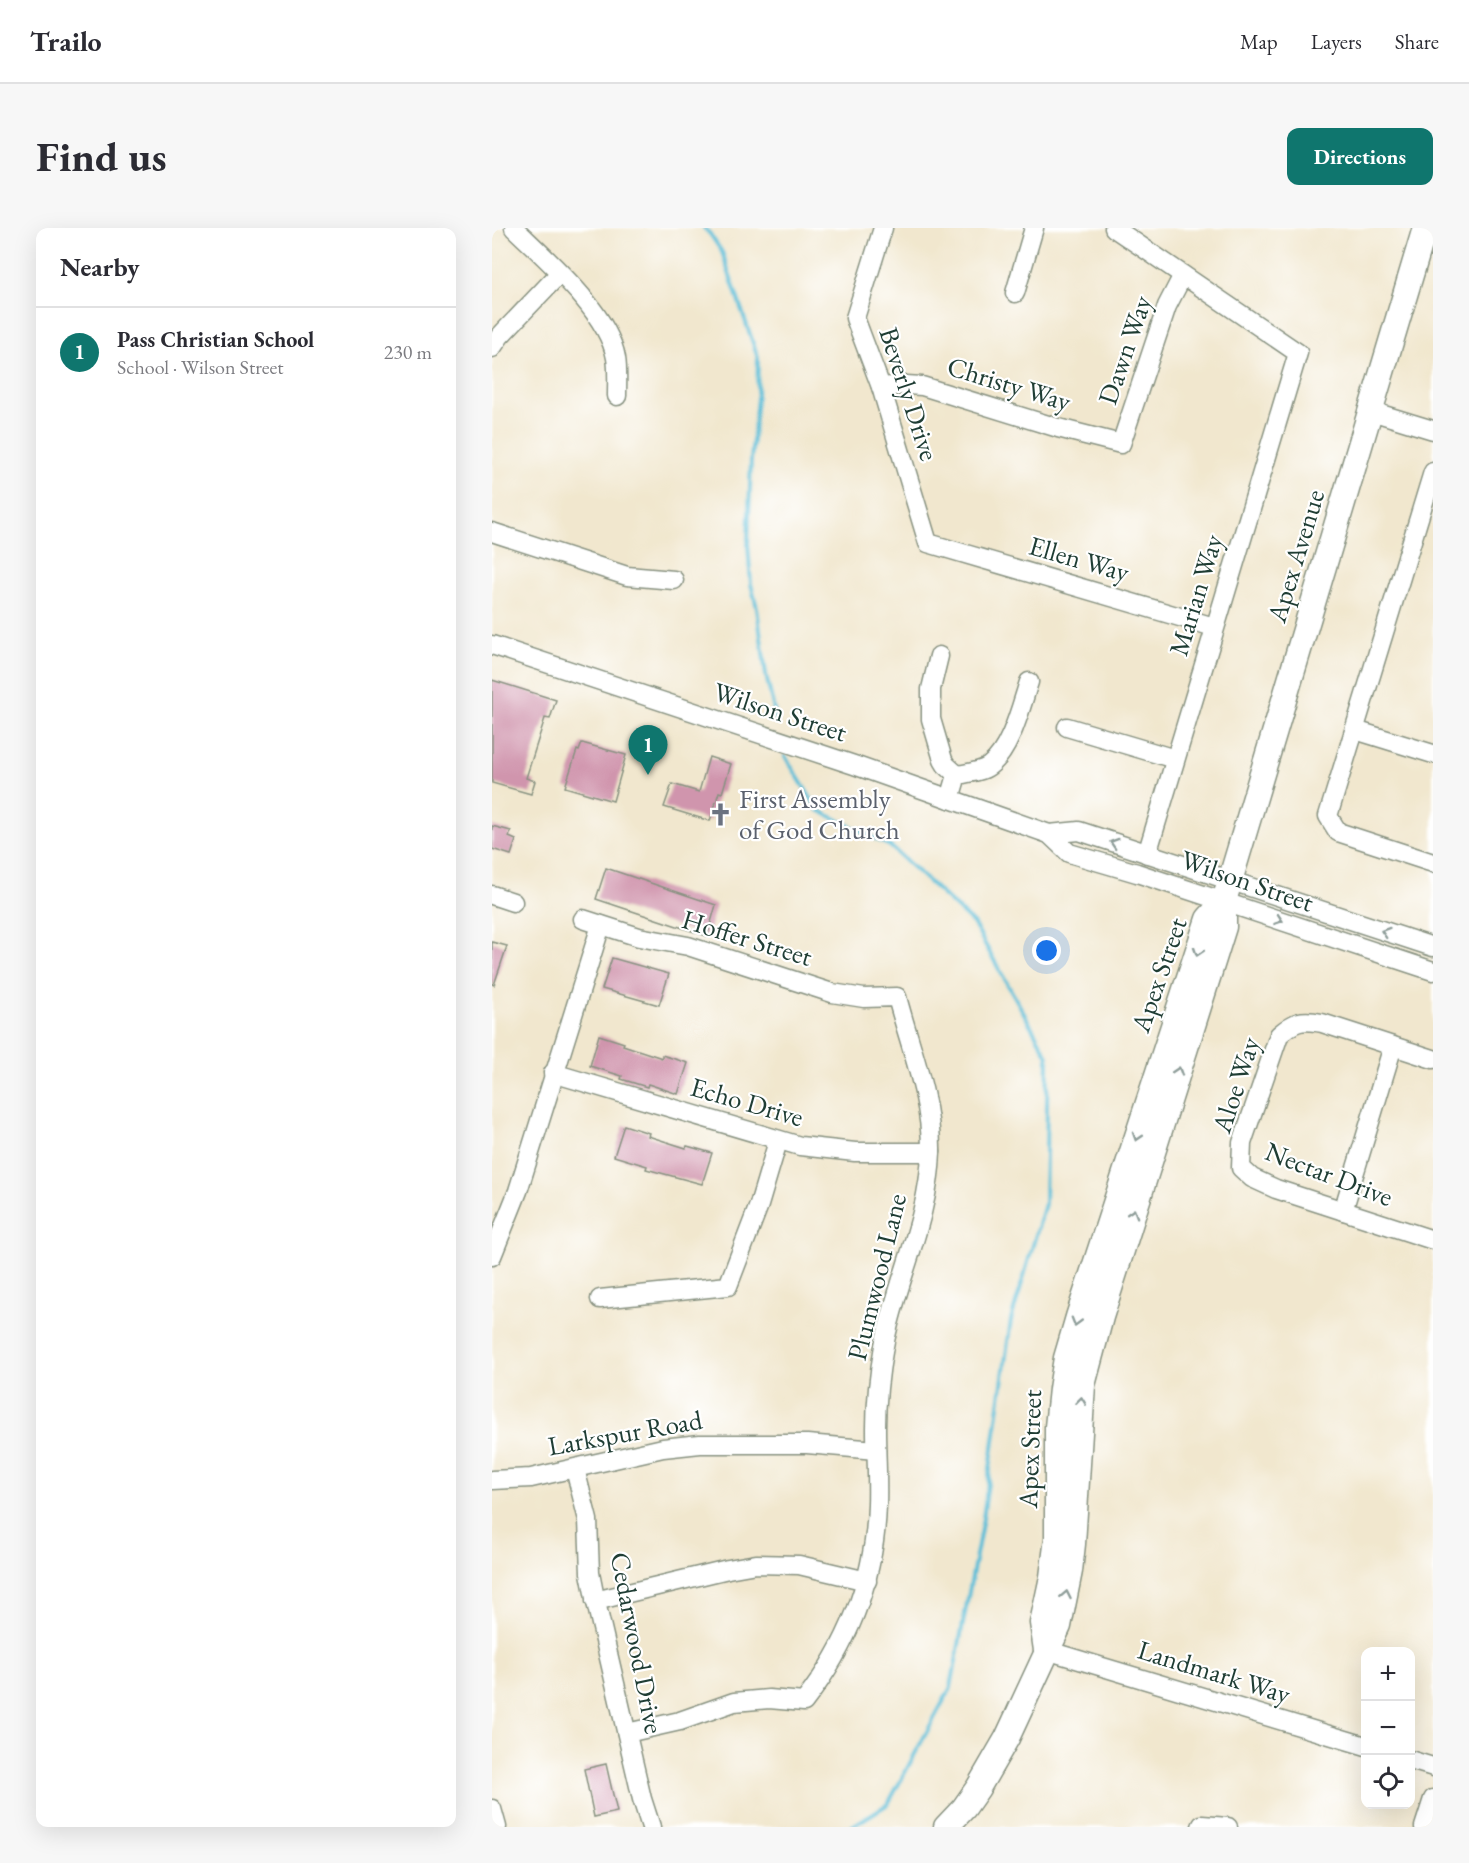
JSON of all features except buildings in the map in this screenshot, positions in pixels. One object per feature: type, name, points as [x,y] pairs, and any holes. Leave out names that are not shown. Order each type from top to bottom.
[{"type":"main road","name":"Apex Avenue","points":[[1227,891],[1425,228]]},
{"type":"main road","name":"Apex Street","points":[[946,1827],[968,1801],[1002,1747],[1025,1702],[1046,1650],[1042,1623],[1057,1539],[1057,1427],[1066,1358],[1208,919],[1227,891]]},
{"type":"street","points":[[514,228],[560,273],[602,322],[616,357],[617,396]]},
{"type":"street","name":"Beverly Drive","points":[[884,228],[855,318],[881,387],[928,543]]},
{"type":"street","points":[[1015,293],[1034,228]]},
{"type":"street","points":[[1114,228],[1184,275]]},
{"type":"street","points":[[492,348],[500,336],[560,273]]},
{"type":"street","name":"Marian Way","points":[[1147,854],[1298,353],[1184,275]]},
{"type":"street","name":"Dawn Way","points":[[1121,444],[1167,306],[1184,275]]},
{"type":"street","name":"Christy Way","points":[[881,387],[922,386],[1058,428],[1121,444]]},
{"type":"street","points":[[1371,411],[1433,430]]},
{"type":"street","points":[[1433,472],[1328,816],[1338,832],[1433,863]]},
{"type":"street","points":[[492,532],[627,576],[674,580]]},
{"type":"street","name":"Ellen Way","points":[[928,543],[1214,627]]},
{"type":"street","name":"Wilson Street","points":[[492,645],[854,765],[1049,834],[1070,853],[1227,891],[1433,947]]},
{"type":"street","points":[[939,656],[931,689],[931,719],[943,760],[957,775]]},
{"type":"street","points":[[957,775],[989,766],[1002,751],[1016,724],[1029,682]]},
{"type":"street","points":[[1067,727],[1175,759]]},
{"type":"street","points":[[1354,730],[1433,754]]},
{"type":"street","points":[[950,799],[957,775]]},
{"type":"street","name":"Wilson Street","points":[[1049,834],[1078,831],[1147,854],[1227,891],[1433,970]]},
{"type":"street","points":[[492,895],[513,902]]},
{"type":"street","name":"Hoffer Street","points":[[583,919],[639,937],[688,946],[832,993],[864,998],[897,997]]},
{"type":"street","points":[[492,1256],[518,1191],[553,1073],[602,925]]},
{"type":"street","name":"Plumwood Lane","points":[[627,1733],[680,1721],[734,1702],[769,1699],[804,1702],[827,1670],[846,1636],[867,1581],[876,1525],[876,1403],[882,1356],[892,1310],[925,1203],[931,1152],[925,1098],[897,997]]},
{"type":"street","name":"Aloe Way","points":[[1241,1168],[1242,1143],[1279,1035],[1292,1023],[1308,1020],[1322,1023],[1393,1046]]},
{"type":"street","points":[[1343,1211],[1393,1046],[1433,1059]]},
{"type":"street","name":"Echo Drive","points":[[553,1073],[778,1141],[821,1150],[931,1152]]},
{"type":"street","points":[[600,1299],[728,1286],[759,1205],[778,1141]]},
{"type":"street","name":"Nectar Drive","points":[[1241,1168],[1252,1178],[1276,1189],[1433,1240]]},
{"type":"street","name":"Larkspur Road","points":[[492,1480],[531,1478],[663,1448],[700,1444],[807,1444],[876,1450]]},
{"type":"street","name":"Cedarwood Drive","points":[[575,1468],[588,1520],[595,1601],[642,1799],[651,1827]]},
{"type":"street","points":[[595,1601],[756,1564],[799,1565],[867,1581]]},
{"type":"street","name":"Landmark Way","points":[[1046,1650],[1361,1745]]},
{"type":"street","points":[[1415,1762],[1433,1767]]},
{"type":"street","points":[[1424,1827],[1433,1799]]},
{"type":"street","points":[[492,1809],[497,1827]]},
{"type":"street","points":[[1201,1826],[1228,1827]]},
{"type":"waterway","points":[[704,228],[722,252],[758,358],[748,544],[751,584],[757,608],[766,675],[777,723]]},
{"type":"waterway","points":[[785,756],[818,810],[890,846],[973,923],[1048,1056],[1045,1204],[1011,1320],[983,1518],[951,1687],[888,1804],[851,1827]]},
{"type":"place","name":"Pass Christian School","points":[[648,775]]},
{"type":"place","name":"First Assembly of God Church","points":[[721,815]]}]
